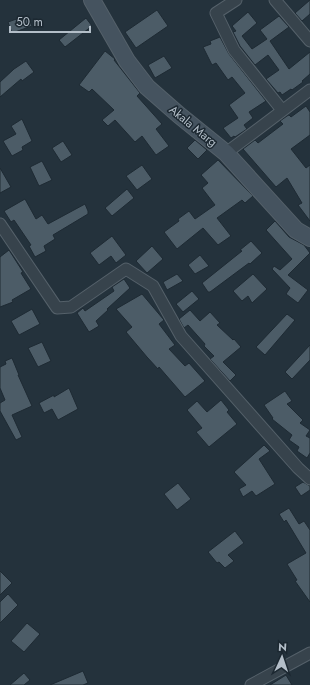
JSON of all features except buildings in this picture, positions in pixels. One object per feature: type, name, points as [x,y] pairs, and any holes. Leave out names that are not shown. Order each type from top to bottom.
[{"type":"main road","name":"Akala Marg","points":[[92,0],[127,61],[147,87],[226,153],[296,230],[310,238]]},
{"type":"street","points":[[236,0],[216,13],[234,50],[282,110]]},
{"type":"street","points":[[275,0],[310,41]]},
{"type":"street","points":[[226,153],[310,90]]},
{"type":"street","points":[[0,224],[57,308],[71,307],[126,269],[153,286],[181,336],[298,468],[310,479]]},
{"type":"street","points":[[251,685],[310,652]]}]
